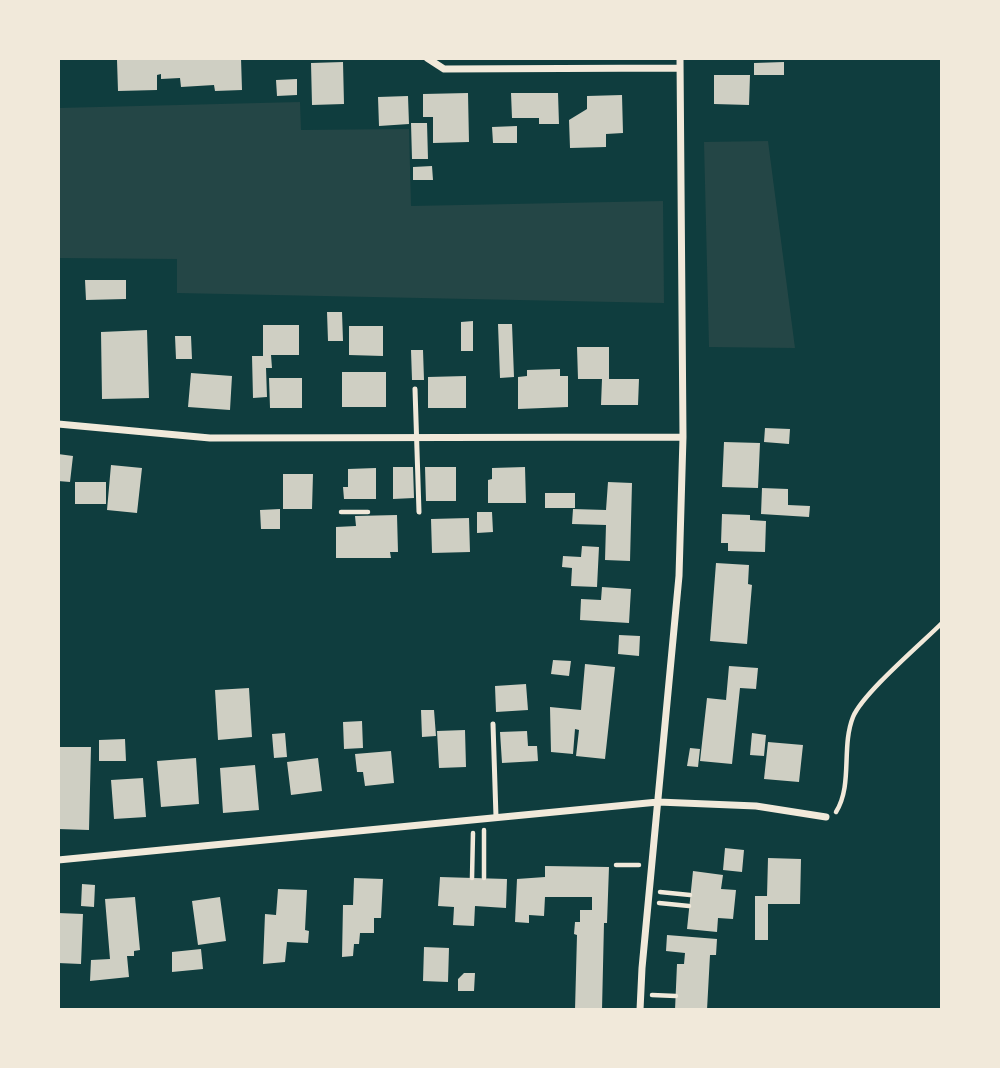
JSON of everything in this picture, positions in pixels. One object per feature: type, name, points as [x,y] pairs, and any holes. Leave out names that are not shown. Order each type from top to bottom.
[{"type":"street","points":[[427,58],[444,69],[680,68]]},
{"type":"street","points":[[640,1010],[679,576],[683,437],[680,58]]},
{"type":"street","points":[[58,424],[182,437],[683,437]]},
{"type":"street","points":[[58,859],[658,802],[756,806],[826,817]]},
{"type":"lane","points":[[415,389],[419,512]]},
{"type":"lane","points":[[493,724],[496,817]]},
{"type":"path","points":[[341,512],[368,512]]},
{"type":"path","points":[[826,817],[835,813],[841,804],[845,779],[845,751],[853,716],[867,697],[942,623]]},
{"type":"path","points":[[484,819],[484,878]]},
{"type":"path","points":[[472,878],[473,820]]},
{"type":"path","points":[[615,865],[652,864]]},
{"type":"path","points":[[649,891],[690,895]]},
{"type":"path","points":[[648,902],[689,906]]},
{"type":"path","points":[[640,995],[676,996]]},
{"type":"shaded area","points":[[300,102],[301,130],[409,129],[411,206],[663,201],[664,303],[177,293],[177,259],[58,258],[58,108]]},
{"type":"shaded area","points":[[768,141],[795,348],[709,347],[704,142]]},
{"type":"building","points":[[241,58],[242,90],[215,91],[214,85],[181,87],[180,78],[161,79],[161,74],[157,75],[157,90],[118,91],[117,60]]},
{"type":"building","points":[[343,62],[344,104],[312,105],[311,63]]},
{"type":"building","points":[[784,62],[784,75],[754,75],[754,63]]},
{"type":"building","points":[[714,75],[750,75],[749,105],[714,104]]},
{"type":"building","points":[[297,79],[297,95],[277,96],[276,80]]},
{"type":"building","points":[[468,93],[469,142],[433,143],[433,117],[423,117],[423,94]]},
{"type":"building","points":[[511,93],[558,93],[559,124],[539,124],[539,118],[512,118]]},
{"type":"building","points":[[622,95],[623,133],[606,134],[606,147],[570,148],[569,120],[587,109],[587,96]]},
{"type":"building","points":[[408,96],[409,124],[379,126],[378,97]]},
{"type":"building","points":[[411,123],[427,123],[428,159],[412,159]]},
{"type":"building","points":[[517,126],[517,143],[493,143],[492,127]]},
{"type":"building","points":[[432,166],[433,180],[413,180],[413,167]]},
{"type":"building","points":[[85,280],[126,280],[126,299],[86,300]]},
{"type":"building","points":[[327,312],[342,312],[343,341],[328,341]]},
{"type":"building","points":[[473,321],[473,351],[461,351],[461,322]]},
{"type":"building","points":[[498,324],[512,324],[514,377],[500,378]]},
{"type":"building","points":[[263,325],[299,325],[299,355],[271,355],[272,368],[266,368],[267,397],[253,398],[252,356],[263,356]]},
{"type":"building","points":[[349,326],[383,326],[383,356],[349,355]]},
{"type":"building","points":[[147,330],[149,398],[102,399],[101,332]]},
{"type":"building","points":[[175,336],[191,336],[192,359],[176,359]]},
{"type":"building","points":[[577,347],[609,347],[609,379],[639,379],[638,405],[601,405],[602,379],[578,379]]},
{"type":"building","points":[[411,350],[423,350],[424,380],[412,380]]},
{"type":"building","points":[[560,369],[560,376],[568,376],[568,407],[518,409],[518,377],[527,376],[527,370]]},
{"type":"building","points":[[342,372],[386,372],[386,407],[342,407]]},
{"type":"building","points":[[191,373],[232,376],[230,410],[188,407]]},
{"type":"building","points":[[466,376],[466,408],[428,408],[428,377]]},
{"type":"building","points":[[269,378],[302,378],[302,408],[270,408]]},
{"type":"building","points":[[765,428],[790,429],[789,444],[764,442]]},
{"type":"building","points":[[724,442],[760,443],[758,488],[722,487]]},
{"type":"building","points":[[58,454],[73,456],[70,482],[58,481]]},
{"type":"building","points":[[111,465],[142,468],[137,513],[107,510]]},
{"type":"building","points":[[393,467],[413,467],[414,498],[393,499]]},
{"type":"building","points":[[425,467],[456,467],[456,501],[426,501]]},
{"type":"building","points":[[525,467],[526,503],[488,503],[488,480],[492,479],[492,468]]},
{"type":"building","points":[[376,468],[376,499],[344,499],[343,487],[348,487],[348,469]]},
{"type":"building","points":[[283,474],[313,474],[312,509],[283,509]]},
{"type":"building","points":[[75,482],[106,482],[106,504],[75,504]]},
{"type":"building","points":[[608,482],[632,483],[630,561],[605,560],[606,525],[572,524],[573,509],[606,510]]},
{"type":"building","points":[[762,488],[788,489],[788,505],[810,506],[809,517],[761,514]]},
{"type":"building","points":[[545,493],[575,493],[575,508],[545,508]]},
{"type":"building","points":[[280,509],[280,529],[261,529],[260,510]]},
{"type":"building","points":[[477,512],[492,512],[493,532],[477,533]]},
{"type":"building","points":[[722,514],[750,515],[750,520],[766,521],[765,552],[728,551],[728,543],[721,543]]},
{"type":"building","points":[[397,515],[398,552],[390,552],[391,558],[336,558],[336,527],[356,526],[355,516]]},
{"type":"building","points":[[469,518],[470,552],[432,553],[431,519]]},
{"type":"building","points":[[582,546],[599,547],[597,587],[571,586],[572,568],[562,567],[563,556],[581,557]]},
{"type":"building","points":[[716,563],[749,565],[748,584],[752,585],[747,644],[710,641]]},
{"type":"building","points":[[602,587],[631,589],[629,623],[580,620],[581,599],[601,600]]},
{"type":"building","points":[[619,635],[640,636],[639,656],[618,654]]},
{"type":"building","points":[[553,660],[571,661],[569,676],[551,674]]},
{"type":"building","points":[[585,664],[615,667],[605,759],[576,756],[579,730],[575,729],[573,754],[551,752],[550,707],[581,710]]},
{"type":"building","points":[[729,666],[758,668],[756,689],[740,688],[732,764],[700,761],[707,698],[726,700]]},
{"type":"building","points":[[526,684],[528,710],[496,712],[495,686]]},
{"type":"building","points":[[249,688],[252,737],[218,740],[215,690]]},
{"type":"building","points":[[421,710],[434,710],[436,736],[422,737]]},
{"type":"building","points":[[362,721],[363,748],[344,749],[343,722]]},
{"type":"building","points":[[465,730],[466,767],[439,768],[437,731]]},
{"type":"building","points":[[527,731],[528,746],[537,746],[538,761],[502,763],[500,732]]},
{"type":"building","points":[[285,733],[287,757],[274,758],[272,734]]},
{"type":"building","points":[[752,733],[766,735],[764,756],[750,755]]},
{"type":"building","points":[[125,739],[126,761],[99,761],[99,740]]},
{"type":"building","points":[[768,742],[803,745],[799,782],[764,779]]},
{"type":"building","points":[[58,747],[91,747],[89,830],[58,829]]},
{"type":"building","points":[[690,748],[700,749],[698,767],[687,766]]},
{"type":"building","points":[[391,751],[394,783],[365,786],[363,772],[357,772],[355,754]]},
{"type":"building","points":[[196,758],[199,804],[161,807],[157,761]]},
{"type":"building","points":[[318,758],[322,791],[291,795],[287,762]]},
{"type":"building","points":[[255,765],[259,810],[223,813],[220,768]]},
{"type":"building","points":[[143,778],[146,817],[114,819],[111,780]]},
{"type":"building","points":[[725,848],[744,850],[742,872],[723,870]]},
{"type":"building","points":[[768,858],[801,859],[800,904],[768,904],[768,940],[755,940],[755,896],[767,896]]},
{"type":"building","points":[[545,866],[609,867],[607,923],[604,923],[602,1010],[575,1010],[575,922],[580,922],[580,910],[592,910],[592,897],[545,897],[544,916],[529,915],[529,923],[515,922],[517,879],[545,877]]},
{"type":"building","points":[[693,871],[723,875],[721,889],[736,890],[733,919],[718,918],[717,932],[687,929]]},
{"type":"building","points":[[440,877],[507,879],[506,908],[475,906],[474,926],[453,925],[454,907],[438,906]]},
{"type":"building","points":[[354,878],[383,879],[381,918],[374,918],[374,933],[360,933],[359,944],[354,944],[353,956],[342,957],[343,905],[353,905]]},
{"type":"building","points":[[82,884],[95,885],[94,907],[81,906]]},
{"type":"building","points":[[278,889],[307,890],[305,930],[309,931],[308,943],[287,942],[285,962],[263,964],[265,914],[276,915]]},
{"type":"building","points":[[135,897],[140,950],[134,951],[134,956],[127,956],[129,977],[90,981],[91,960],[110,959],[105,899]]},
{"type":"building","points":[[220,897],[226,941],[198,945],[192,901]]},
{"type":"building","points":[[58,913],[83,914],[81,964],[58,963]]},
{"type":"building","points":[[667,935],[717,939],[716,955],[710,955],[707,1010],[675,1010],[677,964],[684,964],[685,953],[666,951]]},
{"type":"building","points":[[424,947],[449,948],[448,982],[423,981]]},
{"type":"building","points":[[201,949],[203,969],[172,972],[172,952]]},
{"type":"building","points":[[464,973],[475,973],[474,991],[458,991],[458,979]]}]
